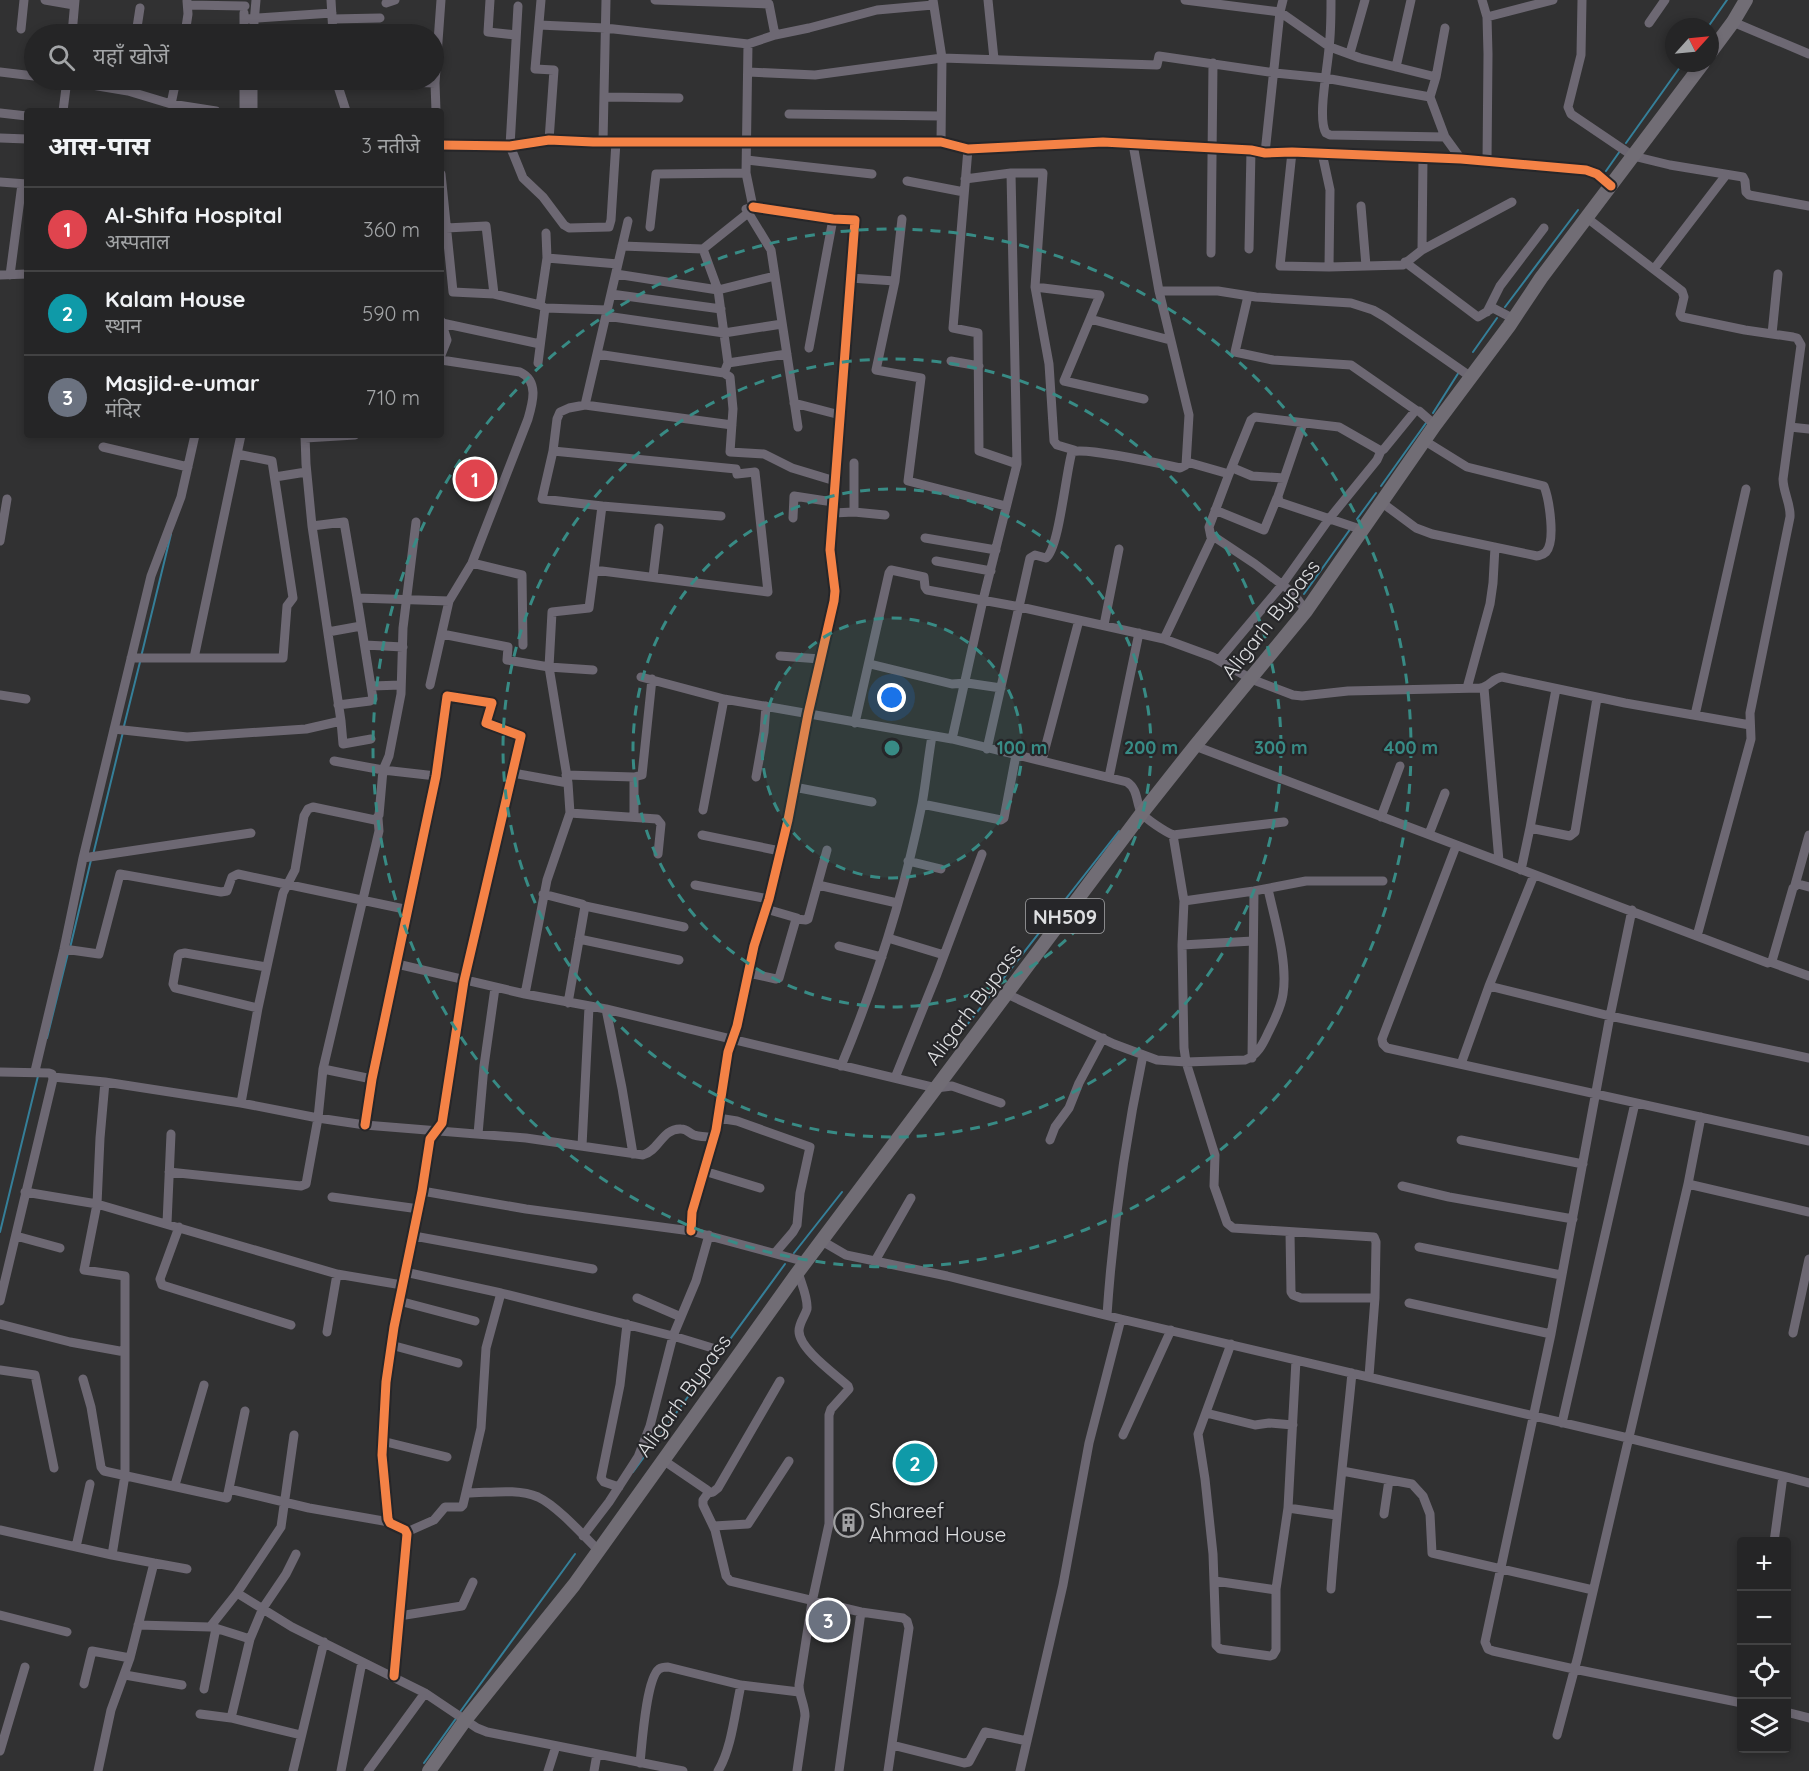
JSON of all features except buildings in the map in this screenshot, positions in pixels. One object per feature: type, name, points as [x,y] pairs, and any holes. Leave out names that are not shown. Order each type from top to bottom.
[{"type":"highway","points":[[1719,41],[1746,0]]},
{"type":"highway","name":"Aligarh Bypass","points":[[429,1771],[461,1716],[574,1585],[802,1267],[1142,813],[1306,611],[1435,425],[1514,320],[1541,278],[1695,72]]},
{"type":"street","points":[[19,0],[24,0],[21,29]]},
{"type":"street","points":[[45,0],[75,2],[73,24]]},
{"type":"street","points":[[247,24],[256,0]]},
{"type":"street","points":[[331,0],[332,24]]},
{"type":"street","points":[[438,24],[441,0]]},
{"type":"street","points":[[490,0],[488,32],[516,35]]},
{"type":"street","points":[[541,0],[535,69],[554,70],[549,140]]},
{"type":"street","points":[[603,142],[606,0]]},
{"type":"street","points":[[655,0],[768,2],[774,35]]},
{"type":"street","points":[[988,0],[993,60]]},
{"type":"street","points":[[1185,0],[1280,12],[1330,47],[1360,58],[1436,77]]},
{"type":"street","points":[[1265,153],[1283,0]]},
{"type":"street","points":[[1331,0],[1330,47],[1322,123],[1326,133],[1330,135],[1445,137]]},
{"type":"street","points":[[1350,53],[1365,0]]},
{"type":"street","points":[[1396,67],[1412,0]]},
{"type":"street","points":[[1482,0],[1487,17],[1487,162]]},
{"type":"street","points":[[1487,17],[1526,4],[1553,0]]},
{"type":"street","points":[[1582,0],[1581,55],[1570,114],[1633,156],[1657,163],[1743,177],[1746,192],[1749,195],[1809,206]]},
{"type":"street","points":[[1649,23],[1665,0]]},
{"type":"street","points":[[539,25],[605,28],[748,44],[774,35],[877,10],[933,2],[942,58],[941,142]]},
{"type":"street","points":[[186,24],[187,3],[245,3],[250,24]]},
{"type":"street","points":[[518,6],[510,146],[523,178],[543,197],[564,225],[569,228],[609,227],[616,142]]},
{"type":"street","points":[[138,24],[140,8]]},
{"type":"street","points":[[249,18],[332,16],[380,18]]},
{"type":"street","points":[[1733,22],[1809,54]]},
{"type":"street","points":[[1445,28],[1430,97],[1445,137],[1461,159]]},
{"type":"street","points":[[748,44],[746,173],[750,210],[771,250],[798,427]]},
{"type":"street","points":[[748,72],[815,75],[942,58],[1157,65],[1159,56],[1325,78],[1430,97]]},
{"type":"street","points":[[1211,253],[1213,63]]},
{"type":"street","points":[[0,72],[24,75]]},
{"type":"street","points":[[63,108],[66,90]]},
{"type":"street","points":[[122,90],[171,104],[197,108]]},
{"type":"street","points":[[171,104],[174,90]]},
{"type":"street","points":[[244,90],[244,108]]},
{"type":"street","points":[[253,90],[253,108]]},
{"type":"street","points":[[339,90],[345,108]]},
{"type":"street","points":[[435,90],[436,108]]},
{"type":"street","points":[[604,97],[679,98]]},
{"type":"street","points":[[0,113],[24,116]]},
{"type":"street","points":[[789,114],[941,116]]},
{"type":"street","points":[[0,138],[24,139]]},
{"type":"street","points":[[444,145],[510,146],[549,140],[941,142],[968,149],[1102,142],[1251,150],[1265,153],[1292,152],[1461,159],[1586,170],[1597,174],[1611,186]]},
{"type":"street","points":[[965,179],[1011,173],[1043,173],[1035,287],[1049,364],[1054,441],[1057,446],[1180,468],[1187,462],[1189,415],[1159,291],[1133,144]]},
{"type":"street","points":[[968,149],[953,328],[978,333],[979,452],[1017,465]]},
{"type":"street","points":[[1250,249],[1251,150]]},
{"type":"street","points":[[1292,152],[1280,266],[1402,265],[1422,250],[1512,202]]},
{"type":"street","points":[[1322,153],[1330,190],[1329,267]]},
{"type":"street","points":[[1422,250],[1423,158]]},
{"type":"street","points":[[747,160],[872,174]]},
{"type":"street","points":[[650,227],[656,174],[746,173]]},
{"type":"street","points":[[952,740],[982,600],[1017,465],[1011,173]]},
{"type":"street","points":[[1654,269],[1726,175]]},
{"type":"street","points":[[906,181],[964,192]]},
{"type":"street","points":[[0,182],[24,184]]},
{"type":"street","points":[[24,189],[5,275],[24,274]]},
{"type":"street","points":[[444,206],[453,292],[494,294],[542,306],[607,313],[724,333],[782,324]]},
{"type":"street","points":[[1361,206],[1366,266]]},
{"type":"street","points":[[622,246],[703,249],[750,210],[855,220],[830,550],[835,596],[769,899],[754,946],[737,1026],[728,1052],[714,1137],[692,1212],[692,1231]]},
{"type":"street","points":[[1587,218],[1684,294],[1680,310],[1682,317],[1793,337],[1804,342],[1801,345],[1783,484],[1790,518],[1750,713],[1751,739],[1697,936]]},
{"type":"street","points":[[809,348],[833,219]]},
{"type":"street","points":[[902,219],[895,281],[876,370],[921,378],[908,481],[1006,506]]},
{"type":"street","points":[[585,405],[628,221]]},
{"type":"street","points":[[446,228],[486,226],[494,294]]},
{"type":"street","points":[[1486,313],[1500,286],[1544,228]]},
{"type":"street","points":[[538,363],[547,258],[546,233]]},
{"type":"street","points":[[703,249],[718,290],[728,363],[724,373]]},
{"type":"street","points":[[547,258],[617,269],[718,290],[774,276]]},
{"type":"street","points":[[1405,262],[1478,317],[1496,309],[1514,320]]},
{"type":"street","points":[[1772,334],[1778,274]]},
{"type":"street","points":[[850,278],[895,281]]},
{"type":"street","points":[[1035,287],[1100,295],[1064,381],[1144,399]]},
{"type":"street","points":[[1159,291],[1218,291],[1248,296],[1351,303],[1374,310],[1471,377]]},
{"type":"street","points":[[611,294],[721,309]]},
{"type":"street","points":[[1248,296],[1235,352],[1273,360],[1351,365],[1435,425]]},
{"type":"street","points":[[1090,319],[1170,340]]},
{"type":"street","points":[[444,323],[540,344]]},
{"type":"street","points":[[444,331],[447,340],[444,348]]},
{"type":"street","points":[[597,354],[724,373],[730,377],[733,409],[730,452],[764,454],[792,468],[835,481]]},
{"type":"street","points":[[728,363],[787,354]]},
{"type":"street","points":[[430,685],[449,601],[472,563],[534,399],[527,375],[444,358]]},
{"type":"street","points":[[951,361],[979,366]]},
{"type":"street","points":[[794,403],[840,416]]},
{"type":"street","points":[[721,516],[543,499],[557,419],[560,412],[569,408],[585,405],[732,425]]},
{"type":"street","points":[[1219,660],[1282,585],[1329,519],[1377,460],[1381,451],[1413,412],[1417,411]]},
{"type":"street","points":[[1164,639],[1211,537],[1209,527],[1252,418],[1339,428],[1381,451]]},
{"type":"street","points":[[1215,510],[1264,530],[1303,423]]},
{"type":"street","points":[[1790,427],[1809,429]]},
{"type":"street","points":[[37,1071],[83,858],[151,576],[181,497],[194,438]]},
{"type":"street","points":[[194,658],[240,438]]},
{"type":"street","points":[[305,438],[312,526],[343,744],[371,739]]},
{"type":"street","points":[[1381,502],[1425,532],[1537,556],[1544,554],[1547,550],[1551,518],[1544,486],[1467,467],[1425,441]]},
{"type":"street","points":[[103,447],[188,467]]},
{"type":"street","points":[[987,749],[1030,558],[1035,555],[1046,558],[1051,554],[1071,455],[1074,450]]},
{"type":"street","points":[[553,452],[736,469],[737,474],[755,472],[768,592],[594,570]]},
{"type":"street","points":[[131,658],[282,658],[287,606],[293,598],[272,461],[237,454]]},
{"type":"street","points":[[1187,462],[1252,476],[1284,478]]},
{"type":"street","points":[[854,463],[854,512]]},
{"type":"street","points":[[275,477],[306,472]]},
{"type":"street","points":[[1695,715],[1746,489]]},
{"type":"street","points":[[793,518],[794,496],[854,512],[885,515]]},
{"type":"street","points":[[1277,498],[1280,502],[1364,530]]},
{"type":"street","points":[[0,541],[7,499]]},
{"type":"street","points":[[525,994],[546,880],[570,813],[567,779],[549,667],[552,612],[589,608],[602,506]]},
{"type":"street","points":[[312,526],[344,522],[372,686],[373,699],[370,701],[338,705]]},
{"type":"street","points":[[169,1172],[304,1186],[307,1180],[318,1118],[323,1069],[379,831],[378,818],[383,770],[389,756],[401,685],[407,600],[417,522]]},
{"type":"street","points":[[653,577],[659,528]]},
{"type":"street","points":[[1211,537],[1215,536],[1282,585],[1297,598],[1306,611]]},
{"type":"street","points":[[925,538],[996,550]]},
{"type":"street","points":[[1467,688],[1490,604],[1495,547]]},
{"type":"street","points":[[1104,625],[1119,549]]},
{"type":"street","points":[[936,561],[990,571]]},
{"type":"street","points":[[472,563],[522,575],[523,645]]},
{"type":"street","points":[[855,723],[890,570],[924,577],[927,590],[1020,607],[1164,639],[1197,650],[1251,679],[1293,695],[1363,690],[1484,688],[1502,677],[1597,698],[1750,725]]},
{"type":"street","points":[[357,598],[449,601]]},
{"type":"street","points":[[1042,760],[1079,620]]},
{"type":"street","points":[[328,632],[361,626]]},
{"type":"street","points":[[1109,777],[1140,633]]},
{"type":"street","points":[[442,634],[508,647],[507,660],[549,667],[594,670]]},
{"type":"street","points":[[364,645],[403,647]]},
{"type":"street","points":[[780,656],[820,659]]},
{"type":"street","points":[[870,664],[952,684],[964,683],[1001,688]]},
{"type":"street","points":[[513,772],[567,779],[638,777],[643,772],[646,678],[724,699],[952,740],[1127,782],[1132,785],[1142,813],[1173,835],[1284,822]]},
{"type":"street","points":[[372,686],[401,685]]},
{"type":"street","points":[[1484,688],[1498,861]]},
{"type":"street","points":[[1521,870],[1556,689]]},
{"type":"street","points":[[0,695],[26,699]]},
{"type":"street","points":[[365,1125],[372,1079],[436,776],[447,696],[492,703],[486,723],[521,736],[464,981],[442,1123],[430,1139],[414,1236],[391,1345],[382,1441],[389,1522]]},
{"type":"street","points":[[1530,828],[1570,836],[1575,832],[1597,698]]},
{"type":"street","points":[[703,810],[724,699]]},
{"type":"street","points":[[756,777],[766,706]]},
{"type":"street","points":[[114,729],[187,738],[306,729],[340,721]]},
{"type":"street","points":[[842,1066],[867,1003],[888,938],[922,804],[932,736]]},
{"type":"street","points":[[1195,746],[1768,963],[1809,976]]},
{"type":"street","points":[[922,804],[1001,820],[1004,818],[1016,755]]},
{"type":"street","points":[[334,760],[383,770],[436,776]]},
{"type":"street","points":[[1381,817],[1400,766]]},
{"type":"street","points":[[634,777],[634,816]]},
{"type":"street","points":[[794,787],[872,802]]},
{"type":"street","points":[[1429,834],[1445,793]]},
{"type":"street","points":[[241,1103],[258,1008],[283,893],[295,870],[304,816],[308,809],[313,807],[371,820],[378,818]]},
{"type":"street","points":[[570,813],[657,819],[661,821],[658,854]]},
{"type":"street","points":[[83,858],[251,833]]},
{"type":"street","points":[[702,835],[780,851]]},
{"type":"street","points":[[1173,835],[1184,901],[1183,1044],[1186,1062],[1215,1155],[1214,1186],[1227,1223],[1236,1229],[1374,1237],[1376,1242],[1375,1298],[1369,1376]]},
{"type":"street","points":[[1770,962],[1809,835]]},
{"type":"street","points":[[1456,846],[1382,1039],[1383,1044],[1392,1050],[1809,1141]]},
{"type":"street","points":[[766,909],[807,920],[827,850]]},
{"type":"street","points":[[896,1078],[982,854]]},
{"type":"street","points":[[908,861],[941,869]]},
{"type":"street","points":[[64,949],[99,954],[120,874],[221,892],[227,891],[232,877],[238,874],[409,910]]},
{"type":"street","points":[[1461,1064],[1489,986],[1534,875]]},
{"type":"street","points":[[1184,901],[1312,880],[1383,881]]},
{"type":"street","points":[[695,885],[769,899]]},
{"type":"street","points":[[818,885],[897,903]]},
{"type":"street","points":[[1795,885],[1809,887]]},
{"type":"street","points":[[1007,994],[1143,1055],[1171,1062],[1252,1058],[1277,1014],[1283,996],[1284,981],[1280,946],[1268,889]]},
{"type":"street","points":[[1252,1058],[1254,891]]},
{"type":"street","points":[[543,894],[585,906],[684,927]]},
{"type":"street","points":[[568,1003],[585,906]]},
{"type":"street","points":[[1632,910],[1551,1334],[1485,1642],[1488,1649],[1574,1670],[1737,1702]]},
{"type":"street","points":[[749,973],[779,978],[797,918]]},
{"type":"street","points":[[888,938],[944,955]]},
{"type":"street","points":[[579,939],[678,960]]},
{"type":"street","points":[[1182,945],[1253,941]]},
{"type":"street","points":[[839,946],[882,957]]},
{"type":"street","points":[[258,1008],[176,988],[173,984],[178,956],[185,953],[267,967]]},
{"type":"street","points":[[397,964],[464,981],[606,1009],[936,1088],[952,1086],[1001,1103]]},
{"type":"street","points":[[1489,986],[1610,1016],[1809,1058]]},
{"type":"street","points":[[478,1134],[484,1066],[495,987]]},
{"type":"street","points":[[582,1146],[589,1007]]},
{"type":"street","points":[[606,1009],[633,1154]]},
{"type":"street","points":[[1050,1140],[1055,1127],[1070,1108],[1079,1083],[1102,1038]]},
{"type":"street","points":[[1107,1315],[1114,1235],[1131,1111],[1143,1055]]},
{"type":"street","points":[[323,1069],[372,1079]]},
{"type":"street","points":[[0,1072],[37,1071],[365,1125],[526,1138],[633,1154],[647,1154],[666,1134],[673,1130],[683,1128],[696,1135],[714,1137]]},
{"type":"street","points":[[0,1301],[51,1075]]},
{"type":"street","points":[[105,1082],[97,1204],[84,1270],[125,1276],[125,1475],[112,1555]]},
{"type":"street","points":[[1562,1423],[1635,1103]]},
{"type":"street","points":[[1557,1735],[1688,1184],[1701,1117]]},
{"type":"street","points":[[718,1118],[737,1121],[810,1147],[800,1193],[797,1225],[775,1253]]},
{"type":"street","points":[[167,1223],[171,1134]]},
{"type":"street","points":[[1461,1140],[1583,1164]]},
{"type":"street","points":[[704,1172],[760,1188]]},
{"type":"street","points":[[1688,1184],[1809,1212]]},
{"type":"street","points":[[1402,1186],[1449,1197],[1573,1219]]},
{"type":"street","points":[[422,1191],[526,1209],[692,1231],[775,1253],[802,1267],[807,1301],[799,1329],[801,1339],[810,1352],[849,1389],[829,1411],[829,1524],[812,1602],[799,1692],[805,1716],[797,1771]]},
{"type":"street","points":[[26,1192],[97,1204],[338,1274],[402,1285]]},
{"type":"street","points":[[332,1197],[419,1209]]},
{"type":"street","points":[[875,1261],[911,1198]]},
{"type":"street","points":[[179,1227],[160,1279],[162,1285],[291,1325]]},
{"type":"street","points":[[1290,1232],[1291,1292],[1296,1297],[1375,1298]]},
{"type":"street","points":[[583,1536],[604,1511],[636,1461],[650,1426],[673,1335],[696,1281],[709,1235]]},
{"type":"street","points":[[16,1236],[60,1248]]},
{"type":"street","points":[[414,1236],[593,1269]]},
{"type":"street","points":[[822,1241],[846,1255],[947,1276],[1809,1483]]},
{"type":"street","points":[[1419,1247],[1561,1275]]},
{"type":"street","points":[[1793,1333],[1809,1259]]},
{"type":"street","points":[[405,1272],[673,1335],[719,1350]]},
{"type":"street","points":[[327,1332],[338,1274]]},
{"type":"street","points":[[407,1532],[434,1520],[445,1508],[462,1507],[481,1428],[486,1348],[501,1293]]},
{"type":"street","points":[[637,1298],[681,1317]]},
{"type":"street","points":[[399,1301],[475,1321]]},
{"type":"street","points":[[1409,1303],[1551,1334]]},
{"type":"street","points":[[1020,1771],[1063,1585],[1089,1443],[1121,1318]]},
{"type":"street","points":[[0,1324],[70,1342],[125,1352]]},
{"type":"street","points":[[619,1487],[604,1482],[601,1478],[620,1385],[627,1324]]},
{"type":"street","points":[[1123,1435],[1171,1330]]},
{"type":"street","points":[[1231,1344],[1199,1430],[1215,1581],[1215,1639],[1220,1649],[1274,1655],[1276,1650],[1276,1590],[1288,1508],[1296,1360]]},
{"type":"street","points":[[391,1345],[458,1363]]},
{"type":"street","points":[[0,1370],[35,1375],[54,1468]]},
{"type":"street","points":[[1331,1589],[1336,1515],[1352,1372]]},
{"type":"street","points":[[83,1378],[91,1407],[102,1469],[106,1472],[227,1498],[245,1411]]},
{"type":"street","points":[[780,1381],[718,1488],[708,1493],[702,1503],[714,1526],[726,1576],[730,1581],[812,1602],[903,1618],[909,1624],[888,1771]]},
{"type":"street","points":[[175,1485],[204,1385]]},
{"type":"street","points":[[1206,1413],[1255,1425],[1269,1423],[1293,1425]]},
{"type":"street","points":[[204,1689],[213,1628],[278,1535],[281,1527],[294,1435]]},
{"type":"street","points":[[382,1441],[447,1456]]},
{"type":"street","points":[[663,1460],[707,1490],[708,1493]]},
{"type":"street","points":[[714,1526],[748,1524],[789,1461]]},
{"type":"street","points":[[1342,1471],[1412,1484],[1424,1496],[1430,1514],[1432,1553],[1593,1590]]},
{"type":"street","points":[[1775,1537],[1783,1476]]},
{"type":"street","points":[[1384,1514],[1389,1480]]},
{"type":"street","points":[[76,1547],[90,1484]]},
{"type":"street","points":[[229,1489],[309,1508],[389,1522],[407,1532]]},
{"type":"street","points":[[467,1493],[513,1492],[538,1497],[549,1504],[598,1551]]},
{"type":"street","points":[[1288,1508],[1336,1515]]},
{"type":"street","points":[[0,1530],[188,1569]]},
{"type":"street","points":[[394,1676],[407,1532]]},
{"type":"street","points":[[231,1718],[250,1639],[263,1608],[286,1574],[296,1554]]},
{"type":"street","points":[[98,1771],[111,1710],[130,1658],[154,1563]]},
{"type":"street","points":[[1215,1581],[1276,1590]]},
{"type":"street","points":[[399,1616],[462,1606],[473,1582]]},
{"type":"street","points":[[237,1593],[292,1627],[425,1693],[477,1728],[487,1732],[683,1771]]},
{"type":"street","points":[[838,1771],[861,1612]]},
{"type":"street","points":[[0,1615],[68,1632]]},
{"type":"street","points":[[138,1626],[213,1628],[250,1639]]},
{"type":"street","points":[[293,1771],[324,1642]]},
{"type":"street","points":[[84,1684],[92,1651],[130,1658]]},
{"type":"street","points":[[341,1771],[362,1662]]},
{"type":"street","points":[[0,1751],[25,1667]]},
{"type":"street","points":[[640,1762],[650,1688],[659,1669],[668,1667],[741,1685],[799,1692]]},
{"type":"street","points":[[124,1675],[182,1685]]},
{"type":"street","points":[[718,1771],[724,1758],[741,1685]]},
{"type":"street","points":[[368,1771],[425,1693]]},
{"type":"street","points":[[1791,1713],[1809,1718]]},
{"type":"street","points":[[200,1714],[231,1718],[301,1735]]},
{"type":"street","points":[[892,1745],[964,1763],[969,1762],[985,1732],[1027,1741]]},
{"type":"street","points":[[548,1771],[556,1746]]},
{"type":"street","points":[[594,1771],[597,1754]]},
{"type":"waterway","points":[[1714,18],[1727,0]]},
{"type":"waterway","points":[[1626,143],[1677,72]]},
{"type":"waterway","points":[[1606,171],[1620,151]]},
{"type":"waterway","points":[[1505,307],[1578,210]]},
{"type":"waterway","points":[[1473,352],[1497,318]]},
{"type":"waterway","points":[[1433,413],[1459,372]]},
{"type":"waterway","points":[[1381,486],[1426,423]]},
{"type":"waterway","points":[[1357,519],[1376,493]]},
{"type":"waterway","points":[[1304,594],[1351,528]]},
{"type":"waterway","points":[[141,657],[171,534]]},
{"type":"waterway","points":[[124,726],[140,662]]},
{"type":"waterway","points":[[93,855],[123,732]]},
{"type":"waterway","points":[[963,1030],[1119,831]]},
{"type":"waterway","points":[[70,948],[91,860]]},
{"type":"waterway","points":[[47,1038],[68,953]]},
{"type":"waterway","points":[[0,1232],[38,1076]]},
{"type":"waterway","points":[[794,1253],[842,1192]]},
{"type":"waterway","points":[[633,1472],[785,1264]]},
{"type":"waterway","points":[[460,1712],[575,1554]]},
{"type":"waterway","points":[[424,1763],[457,1717]]},
{"type":"cycle path","points":[[444,145],[510,146],[549,140],[941,142],[968,149],[1103,142],[1251,150],[1265,153],[1292,152],[1461,159],[1586,170],[1597,174],[1611,186]]},
{"type":"cycle path","points":[[691,1231],[692,1212],[716,1130],[728,1052],[737,1026],[754,946],[769,899],[788,820],[835,591],[830,550],[855,220],[753,207]]},
{"type":"cycle path","points":[[365,1125],[372,1079],[436,776],[447,696],[492,703],[486,723],[521,736],[464,981],[442,1123],[430,1139],[422,1191],[394,1327],[386,1382],[382,1455],[388,1519],[390,1523],[405,1530],[407,1534],[394,1676]]},
{"type":"place","name":"Al-Shifa Hospital","points":[[475,479]]},
{"type":"place","name":"Kalam House","points":[[915,1463]]},
{"type":"place","name":"Shareef Ahmad House","points":[[848,1522]]},
{"type":"place","name":"Masjid-e-umar","points":[[828,1620]]}]
